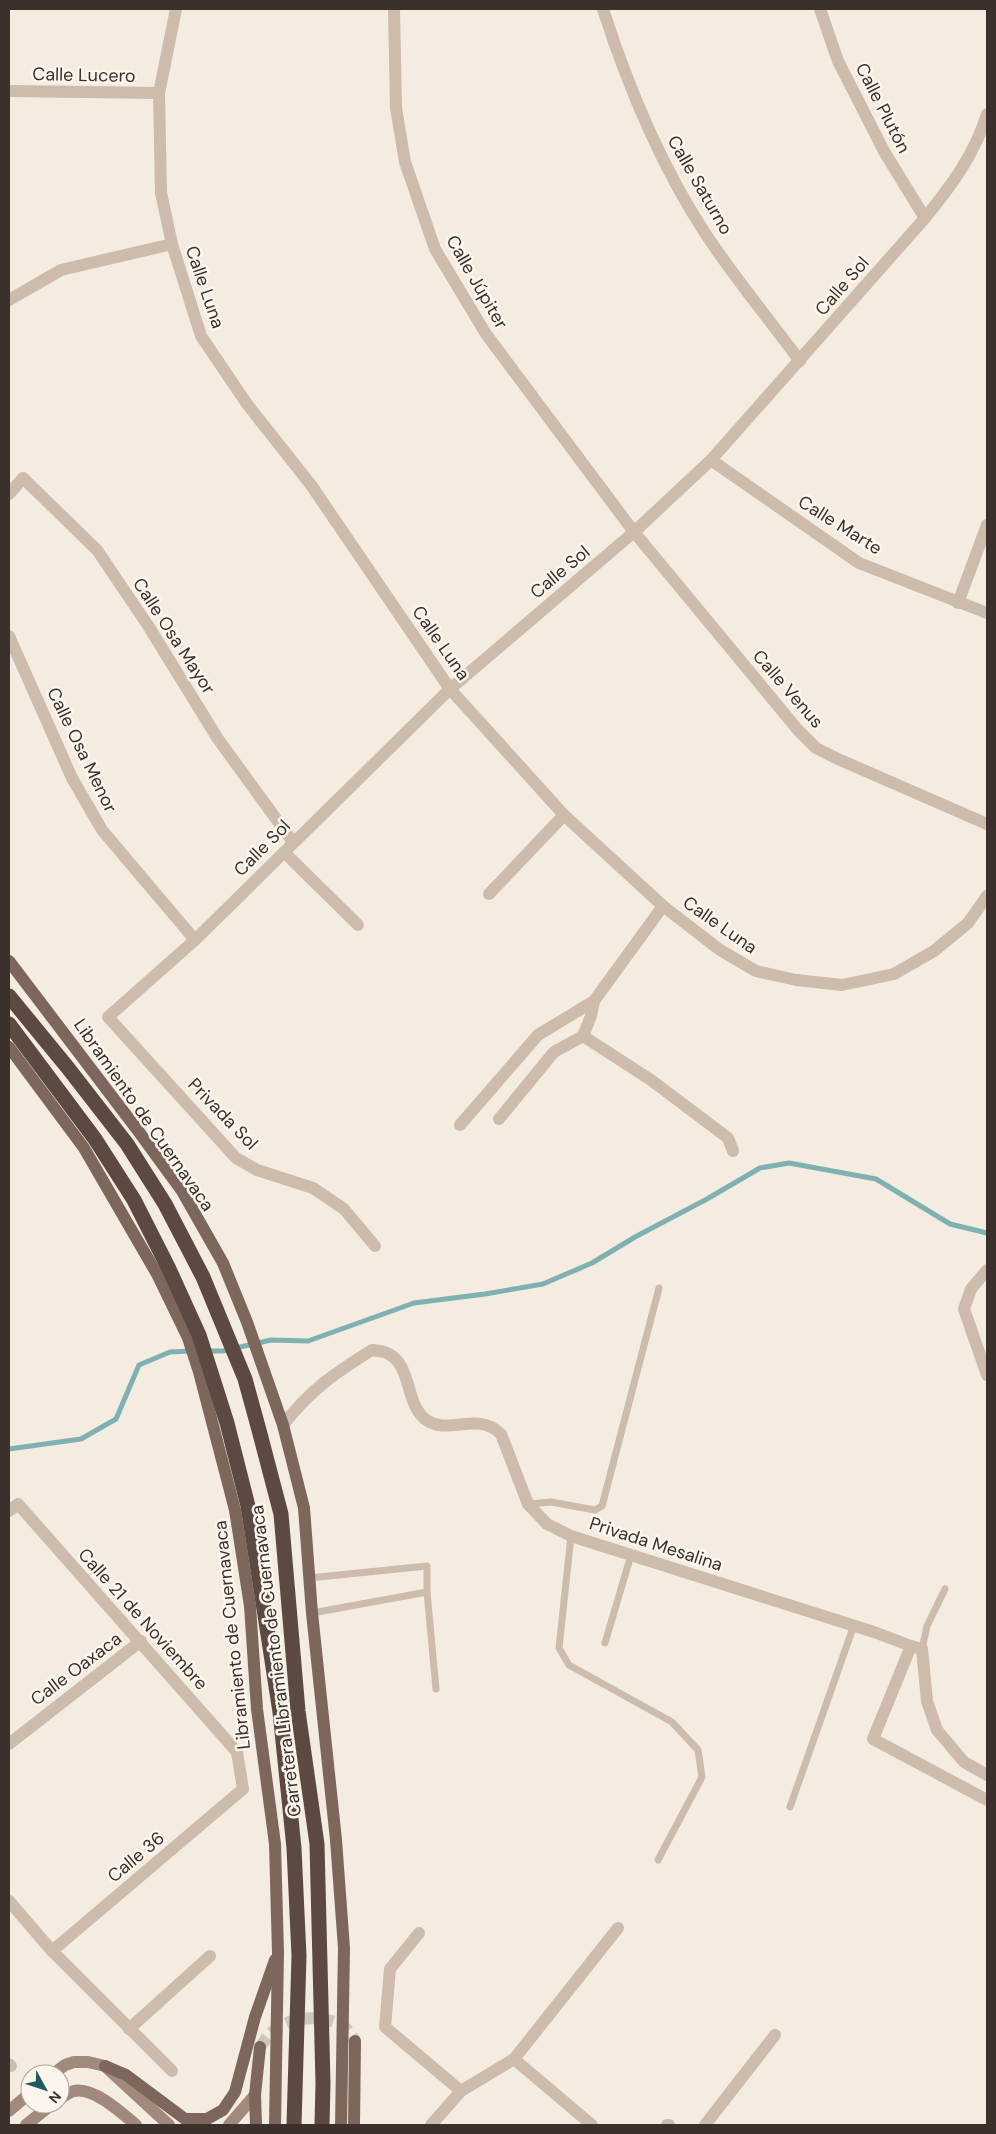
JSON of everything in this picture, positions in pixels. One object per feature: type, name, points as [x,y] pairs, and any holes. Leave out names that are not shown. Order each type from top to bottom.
[{"type":"highway","name":"Carretera Libramiento de Cuernavaca","points":[[9,996],[127,1144],[170,1212],[204,1277],[246,1380],[281,1514],[298,1712],[317,1844],[323,2083],[322,2125]]},
{"type":"highway","name":"Carretera Libramiento de Cuernavaca","points":[[9,1024],[95,1139],[134,1200],[169,1269],[205,1371],[228,1423],[248,1506],[280,1712],[294,1848],[299,1956],[294,2125]]},
{"type":"main road","name":"Libramiento de Cuernavaca","points":[[9,961],[182,1191],[223,1263],[247,1322],[283,1424],[304,1508],[312,1613],[336,1840],[344,1948],[341,2125]]},
{"type":"main road","points":[[9,1048],[84,1148],[194,1337]]},
{"type":"main road","name":"Libramiento de Cuernavaca","points":[[205,1371],[235,1510],[250,1606],[257,1709],[275,1844],[278,1953],[275,2125]]},
{"type":"main road","points":[[105,2066],[126,2075],[185,2119],[207,2119],[222,2110],[234,2092],[255,2017],[278,1953]]},
{"type":"main road","points":[[354,2125],[355,2041]]},
{"type":"main road","points":[[256,2125],[255,2095],[260,2047]]},
{"type":"street","name":"Calle Luna","points":[[176,9],[159,93],[161,193],[172,244],[201,336],[247,404],[311,485],[450,689],[564,816],[663,906],[720,950],[756,971],[796,980],[842,985],[894,974],[934,951],[968,923],[987,896]]},
{"type":"street","name":"Calle Júpiter","points":[[394,9],[396,108],[403,153],[435,248],[486,334],[634,532]]},
{"type":"street","name":"Calle Saturno","points":[[603,9],[615,46],[641,111],[672,177],[706,233],[800,361]]},
{"type":"street","name":"Calle Plutón","points":[[820,9],[838,61],[884,153],[925,218]]},
{"type":"street","name":"Calle Lucero","points":[[9,92],[159,93]]},
{"type":"street","name":"Calle Sol","points":[[108,1017],[195,940],[292,842],[450,689],[634,532],[711,460],[800,361],[954,183],[980,138],[987,114]]},
{"type":"street","points":[[9,300],[61,270],[172,244]]},
{"type":"street","name":"Calle Marte","points":[[711,460],[859,563],[987,613]]},
{"type":"street","name":"Calle Osa Mayor","points":[[9,494],[23,478],[97,550],[150,626],[218,739],[292,842]]},
{"type":"street","points":[[958,603],[987,525]]},
{"type":"street","name":"Calle Venus","points":[[634,532],[798,730],[816,748],[987,824]]},
{"type":"street","name":"Calle Osa Menor","points":[[9,636],[72,778],[102,830],[195,940]]},
{"type":"street","points":[[489,894],[564,816]]},
{"type":"street","points":[[284,852],[358,925]]},
{"type":"street","points":[[460,1125],[538,1035],[594,1001],[663,906]]},
{"type":"street","points":[[499,1119],[554,1052],[583,1036],[591,1016],[594,1001]]},
{"type":"street","name":"Privada Sol","points":[[108,1017],[236,1158],[257,1170],[313,1188],[344,1209],[376,1246]]},
{"type":"street","points":[[583,1036],[651,1080],[728,1138],[733,1151]]},
{"type":"street","points":[[987,1270],[971,1289],[964,1309],[987,1375]]},
{"type":"street","name":"Privada Mesalina","points":[[283,1424],[300,1403],[328,1378],[372,1350],[388,1353],[400,1363],[418,1413],[427,1420],[436,1425],[485,1423],[501,1434],[528,1504],[547,1524],[571,1536],[854,1625],[917,1648]]},
{"type":"street","name":"Calle 21 de Noviembre","points":[[13,1508],[141,1641],[237,1752],[243,1788]]},
{"type":"street","name":"Calle Oaxaca","points":[[9,1744],[141,1641]]},
{"type":"street","points":[[917,1648],[927,1702],[937,1730],[964,1762],[987,1775]]},
{"type":"street","points":[[917,1648],[873,1739],[987,1800]]},
{"type":"street","name":"Calle 36","points":[[52,1951],[243,1788]]},
{"type":"street","points":[[9,1901],[52,1951],[172,2071]]},
{"type":"street","points":[[431,2125],[461,2091],[514,2060],[618,1928]]},
{"type":"street","points":[[419,1933],[390,1969],[385,2027],[461,2091]]},
{"type":"street","points":[[130,2029],[210,1956]]},
{"type":"street","points":[[704,2125],[775,2035]]},
{"type":"street","points":[[514,2060],[592,2125]]},
{"type":"street","points":[[65,2064],[88,2062],[105,2066],[169,2125]]},
{"type":"street","points":[[70,2094],[75,2091],[100,2098],[136,2125]]},
{"type":"street","points":[[120,2112],[133,2093]]},
{"type":"street","points":[[229,2125],[255,2095]]},
{"type":"street","points":[[9,2111],[20,2102]]},
{"type":"street","points":[[26,2125],[40,2114]]},
{"type":"lane","points":[[528,1504],[551,1502],[595,1510],[602,1506],[659,1288]]},
{"type":"lane","points":[[571,1536],[559,1648],[569,1666],[672,1722],[698,1750],[702,1777],[658,1860]]},
{"type":"lane","points":[[605,1643],[632,1555]]},
{"type":"lane","points":[[309,1578],[427,1566],[427,1592],[436,1689]]},
{"type":"lane","points":[[917,1648],[945,1589]]},
{"type":"lane","points":[[312,1613],[427,1592]]},
{"type":"lane","points":[[790,1807],[854,1625]]},
{"type":"waterway","points":[[207,1351],[223,1351],[271,1340],[308,1341],[414,1303],[543,1284],[592,1263],[760,1168],[789,1163],[876,1179],[950,1224],[987,1233]]},
{"type":"waterway","points":[[9,1449],[81,1439],[116,1419],[139,1365],[170,1352],[191,1351]]},
{"type":"tunnel","points":[[260,2047],[270,2034],[279,2027],[307,2018],[335,2022],[347,2029],[355,2041]]}]
